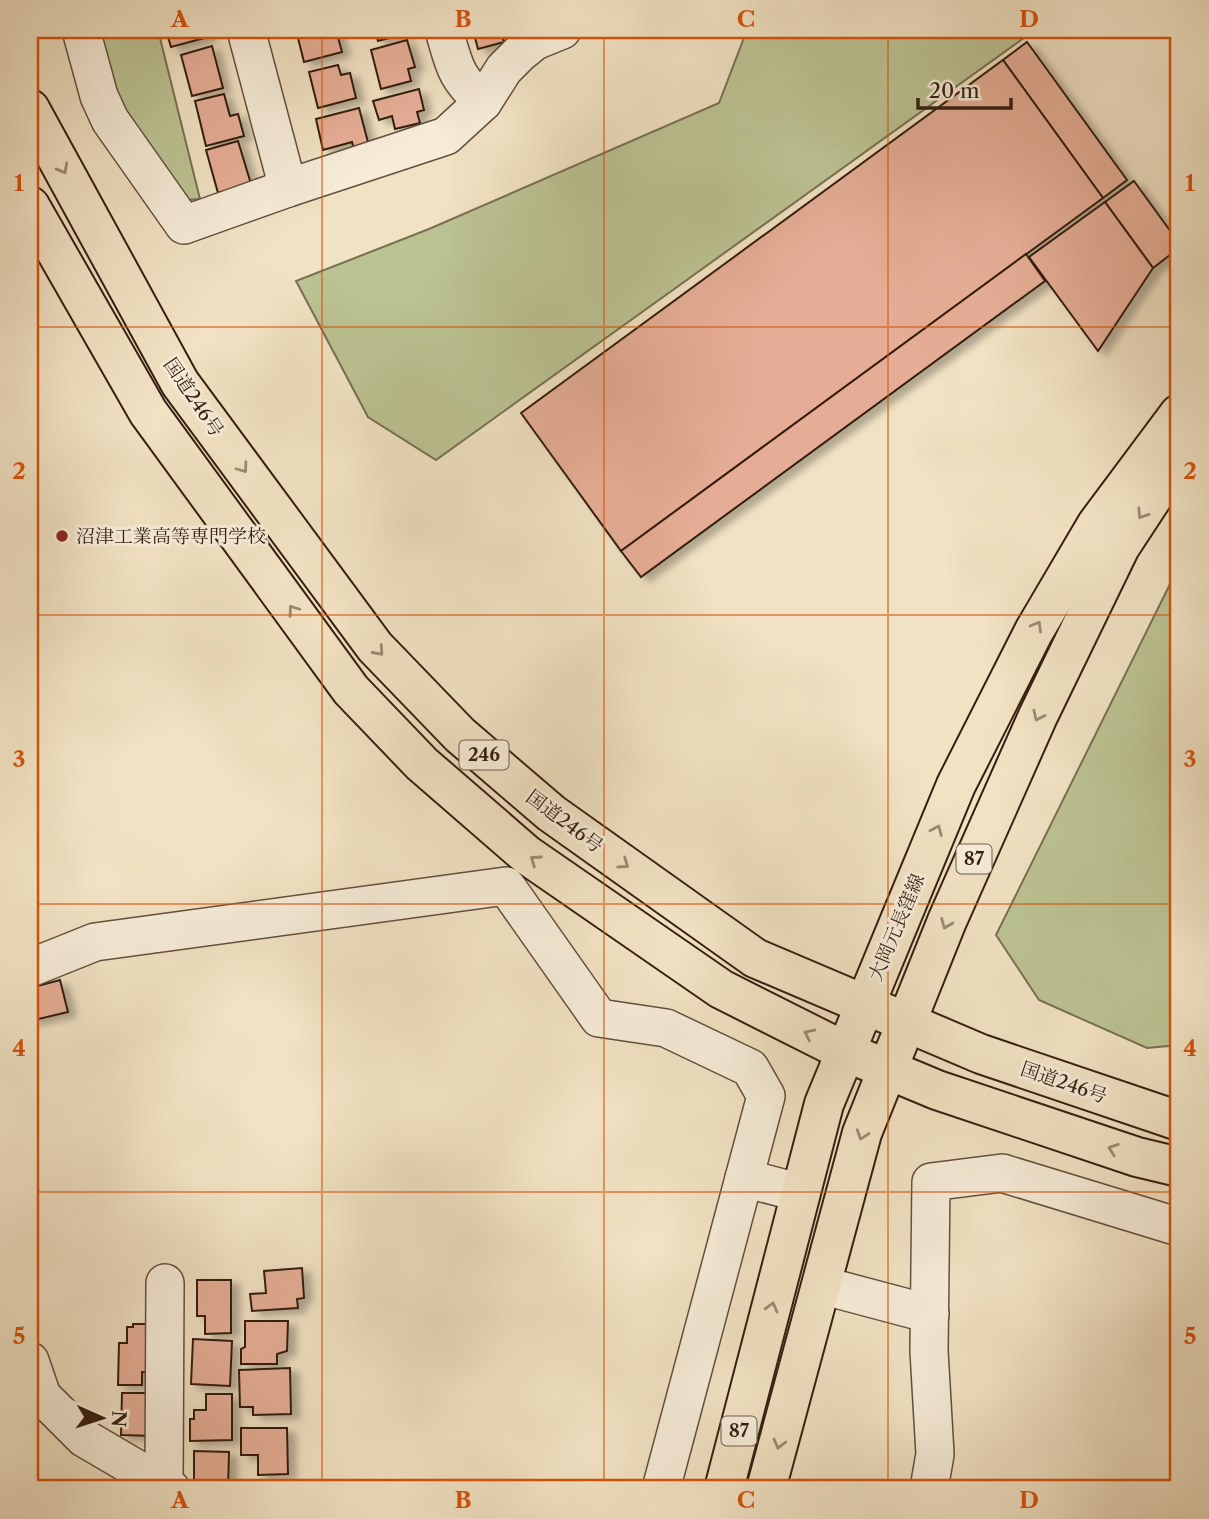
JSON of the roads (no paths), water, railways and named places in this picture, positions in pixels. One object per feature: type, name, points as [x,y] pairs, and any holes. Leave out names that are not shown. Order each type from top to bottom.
[{"type":"main road","name":"国道246号","points":[[30,109],[180,383],[376,647],[460,735],[551,813],[755,958],[981,1054],[1179,1121]]},
{"type":"main road","name":"246","points":[[30,206],[148,412],[351,690],[422,764],[527,855],[721,989],[846,1052],[937,1090],[1124,1153],[1179,1167]]},
{"type":"main road","name":"大岡元長窪線","points":[[724,1489],[824,1104],[956,785],[1034,631],[1097,524],[1179,414]]},
{"type":"main road","name":"87","points":[[766,1489],[862,1133],[947,921],[1038,716],[1120,547],[1179,457]]},
{"type":"street","points":[[81,30],[99,96],[110,120],[184,225],[446,136],[483,102],[505,69],[519,54],[535,41],[562,30]]},
{"type":"street","points":[[246,30],[288,188]]},
{"type":"street","points":[[444,30],[456,73],[465,86],[483,102]]},
{"type":"street","points":[[30,968],[95,942],[506,886],[599,1018],[666,1028],[750,1068],[766,1096],[662,1489]]},
{"type":"street","points":[[929,1489],[935,1454],[930,1314],[931,1182],[1002,1173],[1179,1227]]},
{"type":"street","points":[[744,1178],[801,1193]]},
{"type":"street","points":[[165,1283],[167,1487]]},
{"type":"street","points":[[821,1285],[930,1314]]},
{"type":"street","points":[[30,1361],[42,1396],[84,1438],[167,1487]]},
{"type":"place","name":"沼津工業高等専門学校","points":[[62,536]]}]
